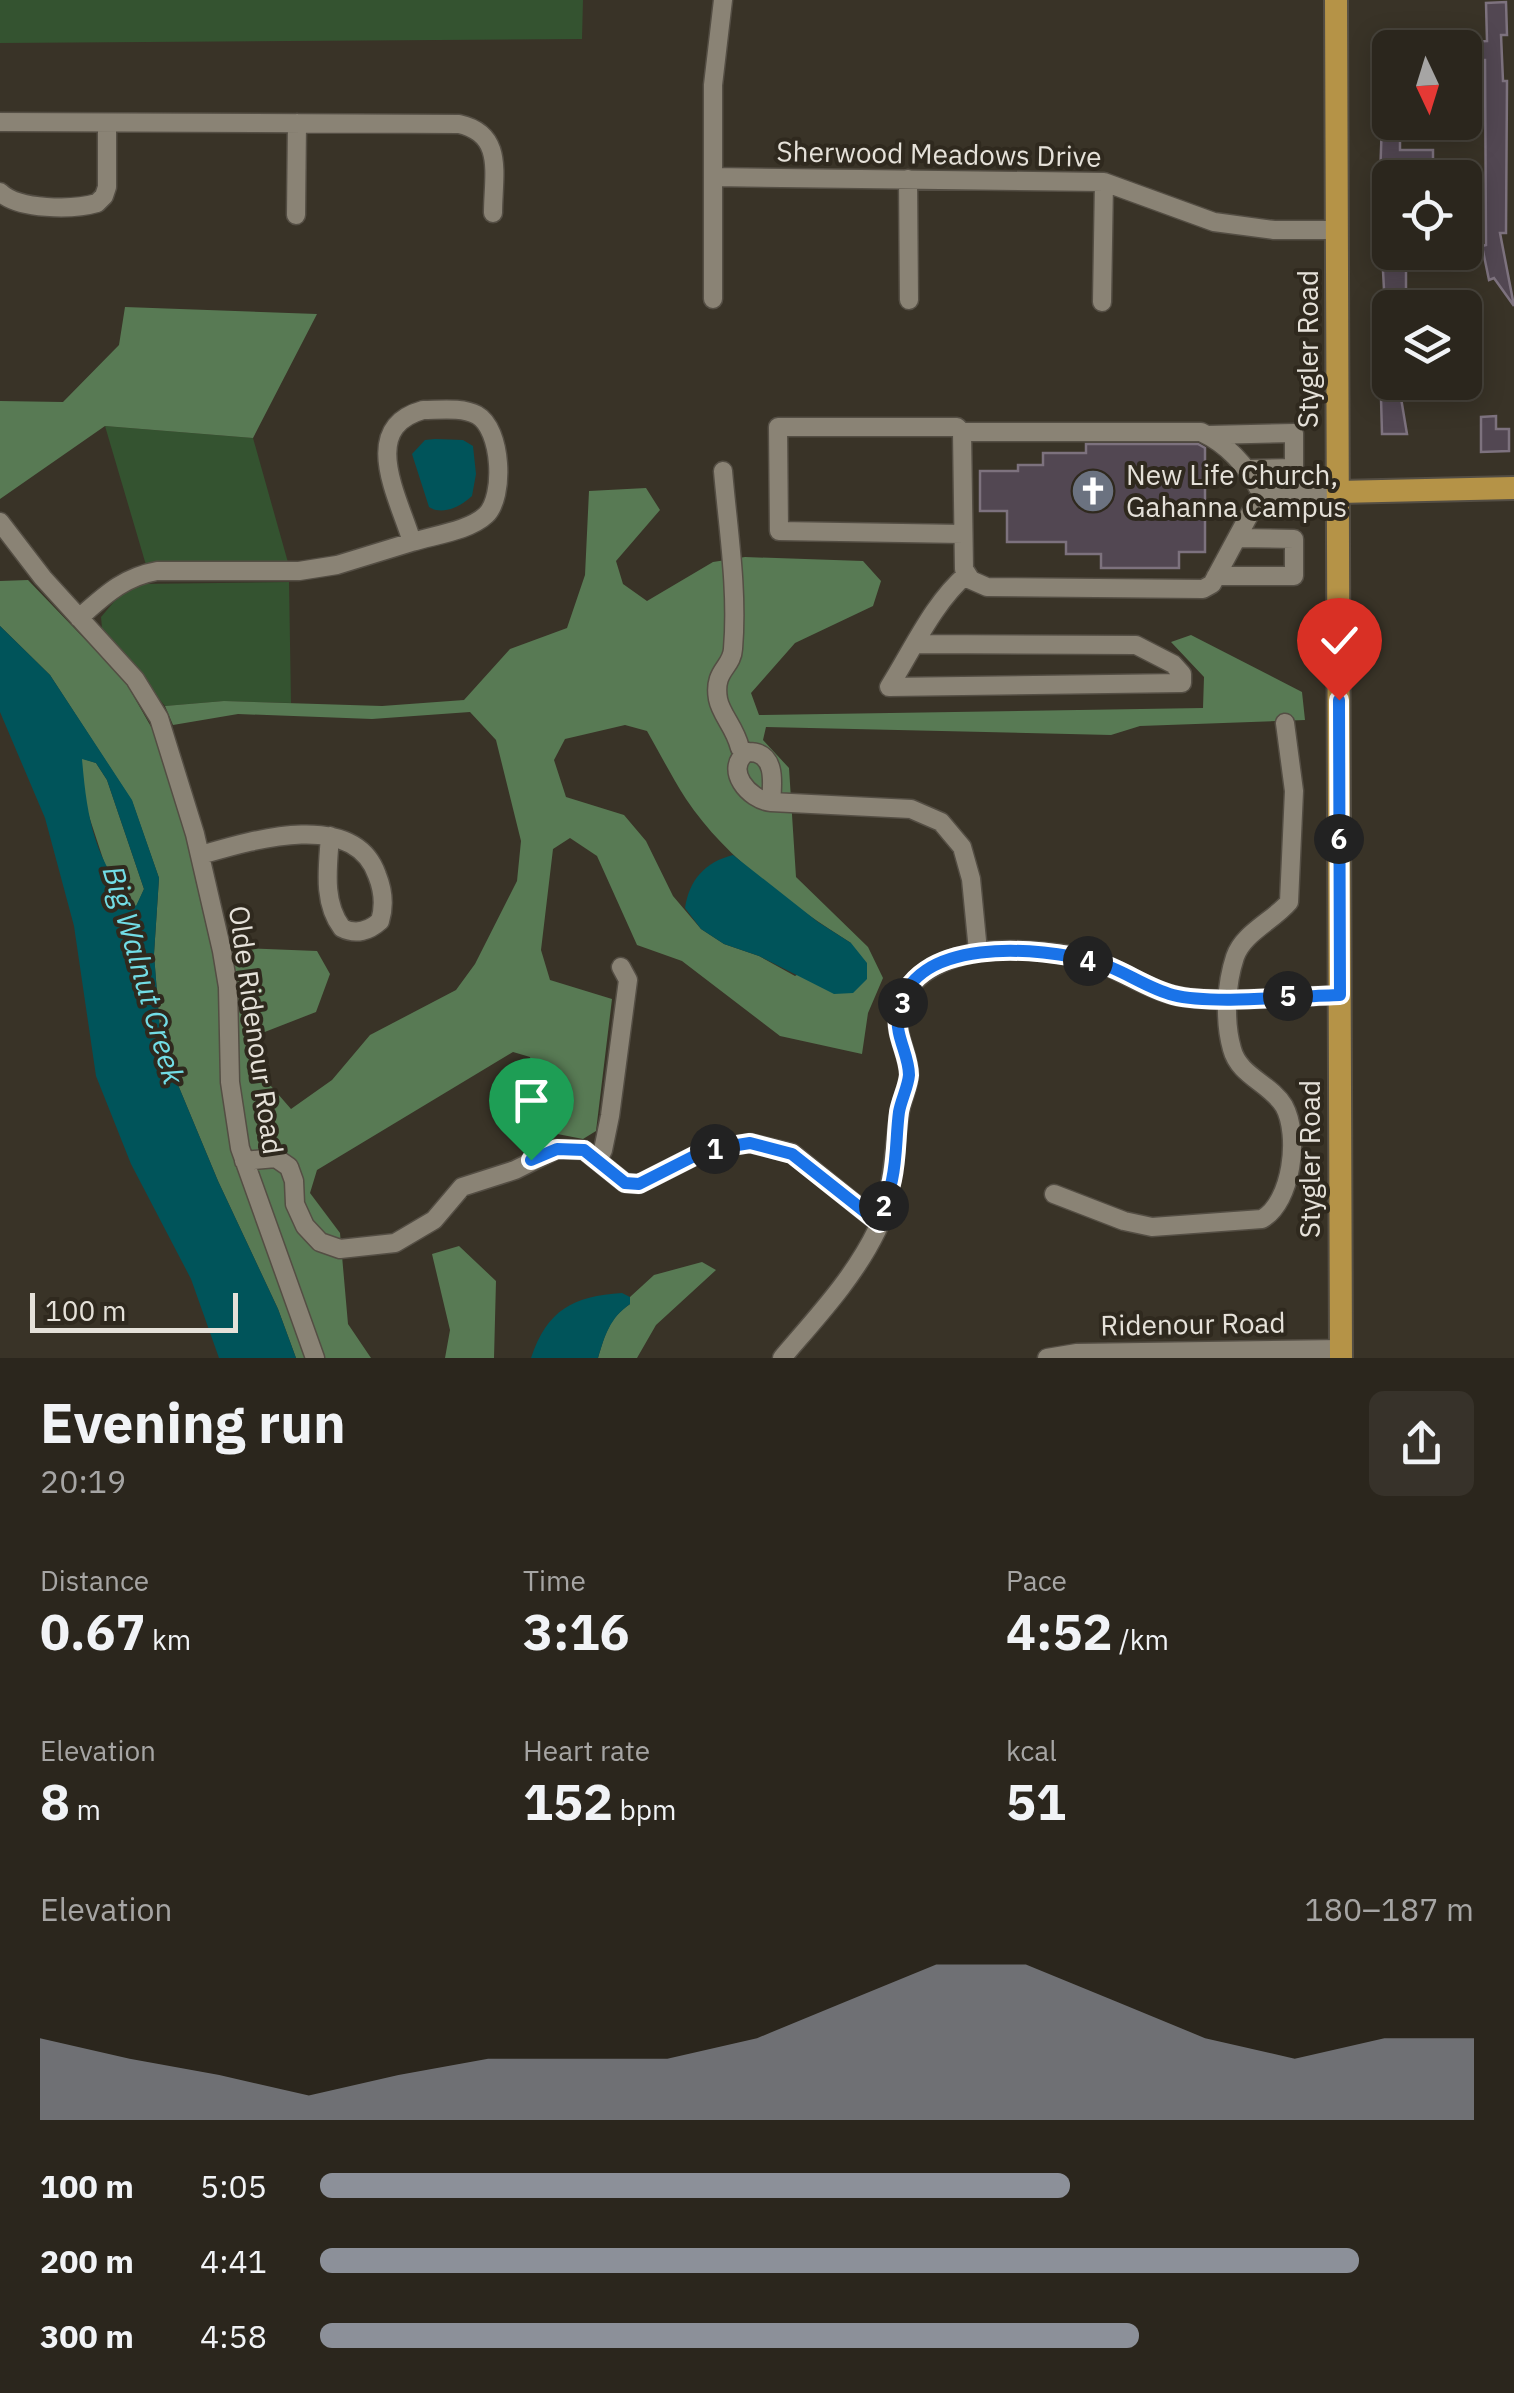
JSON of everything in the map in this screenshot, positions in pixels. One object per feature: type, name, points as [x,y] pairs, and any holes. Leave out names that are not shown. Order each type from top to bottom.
[{"type":"main road","name":"Stygler Road","points":[[1336,0],[1341,1354]]},
{"type":"main road","points":[[1338,492],[1514,488]]},
{"type":"street","points":[[713,299],[713,84],[723,0]]},
{"type":"street","points":[[0,122],[460,124],[477,128],[489,140],[493,156],[493,213]]},
{"type":"street","points":[[0,192],[9,201],[24,205],[98,203],[107,187],[107,123]]},
{"type":"street","points":[[296,215],[297,124]]},
{"type":"street","name":"Sherwood Meadows Drive","points":[[712,178],[1104,182],[1214,222],[1274,230],[1338,230]]},
{"type":"street","points":[[908,178],[909,300]]},
{"type":"street","points":[[1102,302],[1104,182]]},
{"type":"street","points":[[79,618],[114,586],[134,575],[157,571],[299,571],[337,565],[412,542],[470,524],[485,517],[494,504],[497,448],[492,430],[478,416],[459,410],[423,410],[406,415],[393,426],[386,442],[387,460],[412,542]]},
{"type":"street","points":[[963,534],[779,531],[778,426],[958,428],[962,432],[1201,432],[1248,469],[1261,493]]},
{"type":"street","points":[[962,432],[964,569],[970,580],[987,586],[1203,588],[1212,584],[1261,493]]},
{"type":"street","points":[[1208,435],[1294,432],[1294,468],[1248,469]]},
{"type":"street","points":[[723,470],[731,538],[733,648],[718,678],[718,696],[740,748],[765,757],[772,769],[772,802]]},
{"type":"street","points":[[1261,493],[1338,492]]},
{"type":"street","name":"Olde Ridenour Road","points":[[0,522],[43,578],[135,679],[159,718],[200,856],[228,987],[230,1082],[244,1162],[315,1358]]},
{"type":"street","points":[[1216,576],[1294,576],[1294,539],[1237,538]]},
{"type":"street","points":[[916,644],[1136,645],[1173,664],[1182,674],[1182,683],[889,687],[950,589],[967,574]]},
{"type":"street","points":[[1054,1194],[1124,1221],[1152,1227],[1262,1219],[1274,1212],[1284,1196],[1291,1159],[1289,1120],[1277,1097],[1237,1061],[1231,1048],[1228,998],[1236,953],[1289,902],[1294,791],[1285,722]]},
{"type":"street","points":[[747,752],[739,758],[737,776],[754,796],[772,802],[911,809],[941,822],[962,847],[971,879],[978,951]]},
{"type":"street","points":[[200,856],[234,846],[315,833],[330,836],[355,845],[369,858],[383,896],[382,914],[374,927],[354,932],[342,928],[331,908],[330,836]]},
{"type":"street","points":[[782,1358],[830,1302],[879,1223],[892,1179],[900,1109],[909,1074],[898,1015],[908,990],[920,975],[978,951],[1014,950],[1099,962],[1174,996],[1340,995]]},
{"type":"street","points":[[598,1160],[610,1116],[628,980],[621,966]]},
{"type":"street","points":[[244,1162],[276,1158],[289,1167],[295,1204],[305,1226],[320,1242],[340,1249],[395,1243],[434,1220],[462,1187],[515,1170],[557,1149],[584,1150],[625,1183],[639,1184],[706,1150],[750,1143],[792,1154],[879,1223]]},
{"type":"street","name":"Ridenour Road","points":[[1047,1358],[1077,1353],[1341,1354]]},
{"type":"green space","points":[[0,0],[583,0],[582,39],[0,43]]},
{"type":"green space","points":[[125,307],[317,314],[253,438],[105,426],[0,499],[0,401],[63,402],[119,345]]},
{"type":"green space","points":[[105,426],[253,438],[289,566],[146,565]]},
{"type":"green space","points":[[646,488],[660,510],[616,561],[623,584],[647,601],[713,562],[745,557],[863,561],[881,581],[873,606],[795,643],[751,693],[759,715],[1203,708],[1204,677],[1171,642],[1191,635],[1302,692],[1305,720],[1140,726],[1111,735],[766,727],[763,740],[789,768],[796,877],[868,947],[883,978],[868,1013],[862,1054],[780,1036],[682,961],[637,945],[597,856],[570,838],[553,849],[541,950],[550,980],[612,999],[596,1131],[583,1139],[542,1131],[530,1057],[513,1052],[317,1170],[310,1193],[340,1233],[348,1324],[371,1358],[296,1358],[161,1044],[154,954],[159,878],[132,801],[50,675],[0,626],[0,581],[28,580],[125,681],[154,732],[194,864],[214,947],[317,951],[330,974],[316,1012],[257,1035],[257,1070],[291,1109],[332,1080],[370,1035],[456,990],[475,964],[517,881],[521,841],[496,740],[470,712],[372,719],[238,714],[173,725],[165,706],[224,701],[382,706],[464,700],[510,649],[567,628],[585,575],[589,491]],"holes":[[[625,725],[647,731],[686,799],[720,841],[783,897],[851,943],[795,976],[759,956],[724,944],[701,929],[673,896],[646,841],[624,815],[566,797],[554,760],[565,739]]]},
{"type":"green space","points":[[289,582],[291,703],[224,701],[165,706],[102,628],[101,617],[123,591],[141,584]]},
{"type":"green space","points":[[81,758],[96,763],[107,780],[144,889],[136,907],[108,874],[86,807]]},
{"type":"green space","points":[[459,1246],[496,1281],[494,1358],[445,1358],[450,1330],[432,1254]]},
{"type":"green space","points":[[702,1262],[716,1270],[656,1325],[637,1358],[598,1358],[609,1328],[630,1304],[630,1297],[654,1275]]},
{"type":"water","points":[[425,440],[463,440],[473,446],[476,474],[472,496],[446,510],[429,507],[412,454]]},
{"type":"water","name":"Big Walnut Creek","points":[[0,626],[50,675],[132,800],[159,878],[154,954],[161,1044],[296,1358],[219,1358],[191,1279],[131,1164],[96,1076],[74,926],[45,818],[0,712]],"holes":[[[82,759],[96,763],[107,780],[144,889],[136,906],[111,873],[95,838]]]},
{"type":"water","points":[[733,855],[851,943],[867,963],[867,979],[853,993],[834,994],[759,956],[724,944],[701,929],[685,908],[690,889],[707,867]]},
{"type":"water","points":[[622,1293],[630,1297],[630,1304],[613,1321],[598,1358],[531,1358],[545,1328],[564,1309],[589,1298]]},
{"type":"building","points":[[1506,2],[1507,35],[1501,35],[1503,81],[1507,81],[1506,233],[1500,233],[1514,306],[1494,278],[1489,280],[1482,246],[1486,245],[1482,41],[1487,41],[1486,3]]},
{"type":"building","points":[[1381,140],[1400,140],[1400,150],[1433,150],[1433,160],[1381,160]]},
{"type":"building","points":[[1383,270],[1406,270],[1406,290],[1384,290]]},
{"type":"building","points":[[1381,400],[1401,400],[1407,434],[1382,434]]},
{"type":"building","points":[[1496,416],[1496,429],[1509,429],[1509,451],[1481,452],[1481,417]]},
{"type":"building","name":"New Life Church, Gahanna Campus","points":[[1086,444],[1198,444],[1205,448],[1205,552],[1179,552],[1179,568],[1101,568],[1101,554],[1066,554],[1066,542],[1007,542],[1007,511],[980,511],[980,471],[1018,471],[1018,465],[1043,465],[1043,453],[1086,453]]},
{"type":"place","name":"New Life Church, Gahanna Campus","points":[[1093,491]]},
{"type":"route","points":[[531,1160],[557,1149],[584,1150],[625,1183],[639,1184],[706,1150],[750,1143],[792,1154],[879,1223],[892,1179],[900,1109],[909,1074],[898,1015],[908,990],[920,975],[937,965],[978,951],[1014,950],[1099,962],[1174,996],[1340,995],[1339,700]]}]
